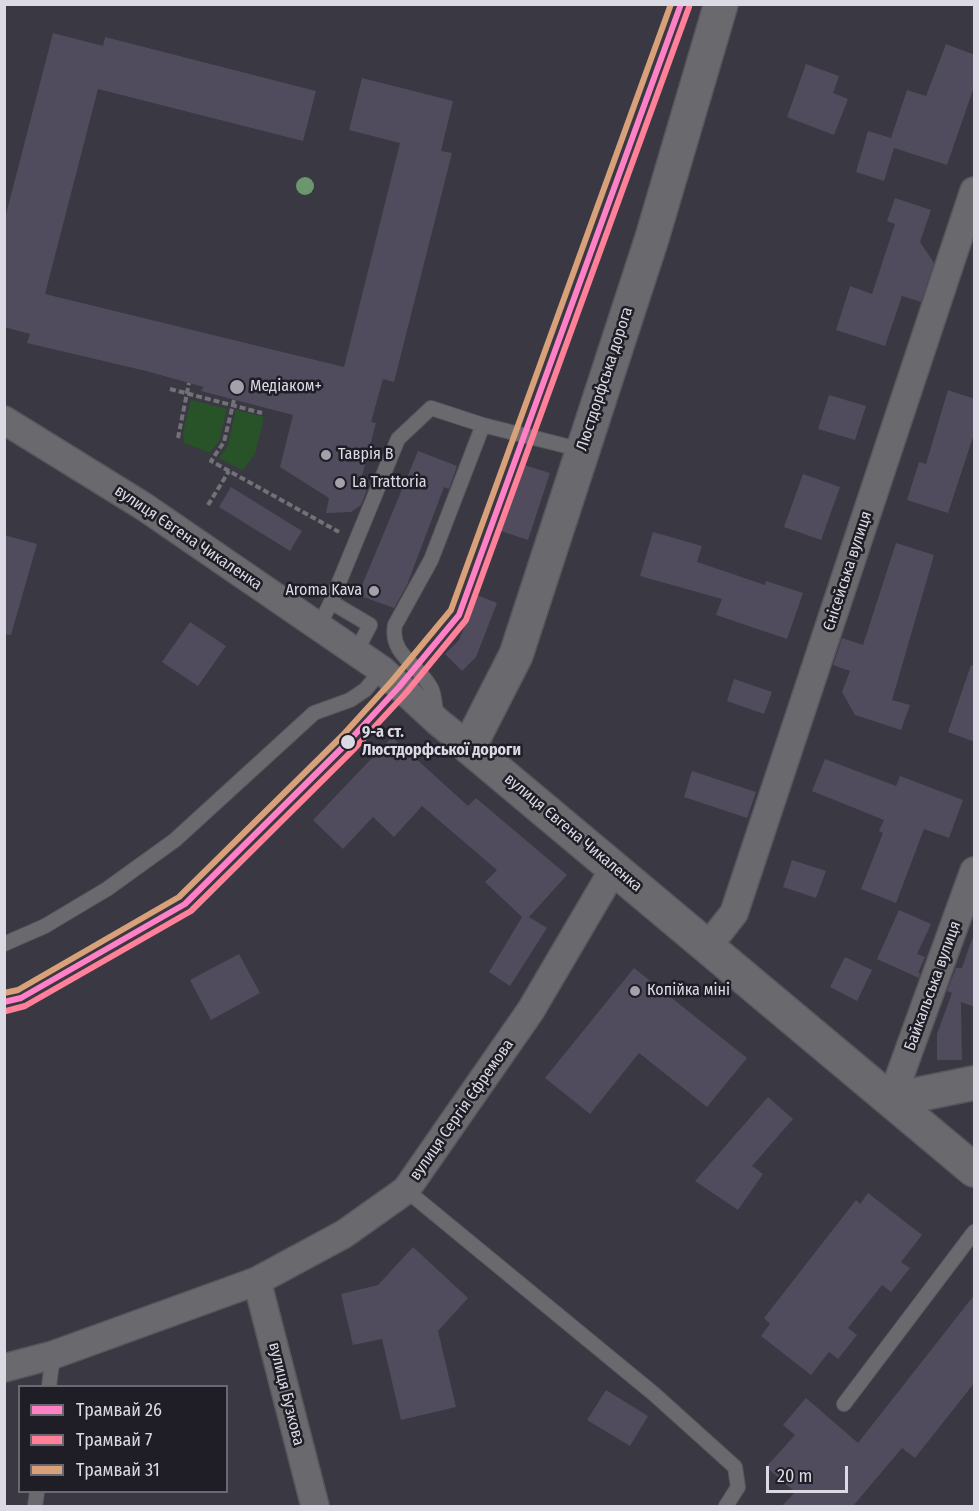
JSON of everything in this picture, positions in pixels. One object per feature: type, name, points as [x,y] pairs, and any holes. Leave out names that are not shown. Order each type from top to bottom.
[{"type":"street","name":"Люстдорфська дорога","points":[[469,747],[516,655],[652,238],[721,4]]},
{"type":"street","name":"Єнісейська вулиця","points":[[709,945],[734,913],[975,191]]},
{"type":"street","name":"вулиця Євгена Чикаленка","points":[[4,420],[143,506],[382,670],[437,721],[709,945],[975,1170]]},
{"type":"street","name":"вулиця Сергія Єфремова","points":[[4,1368],[53,1354],[257,1281],[344,1234],[406,1190],[531,1010],[615,867]]},
{"type":"street","name":"Байкальська вулиця","points":[[891,1100],[975,870]]},
{"type":"street","points":[[891,1100],[975,1083]]},
{"type":"street","name":"вулиця Бузкова","points":[[257,1281],[315,1506]]},
{"type":"lane","points":[[319,626],[398,439],[431,408],[483,425],[582,450]]},
{"type":"lane","points":[[437,721],[432,689],[396,647],[393,635],[395,625],[431,560],[483,425]]},
{"type":"lane","points":[[331,602],[370,625],[356,652]]},
{"type":"lane","points":[[4,944],[45,926],[107,889],[175,840],[314,713],[350,700],[365,690],[382,670]]},
{"type":"lane","points":[[406,1190],[654,1394],[735,1467],[738,1487],[726,1506]]},
{"type":"lane","points":[[844,1404],[975,1232]]},
{"type":"lane","points":[[49,1385],[53,1354]]},
{"type":"path","points":[[178,438],[189,383]]},
{"type":"path","points":[[171,390],[233,403],[262,412]]},
{"type":"path","points":[[233,403],[224,441],[211,461],[356,541]]},
{"type":"path","points":[[208,506],[229,471]]},
{"type":"green space","points":[[191,400],[227,409],[219,441],[210,453],[184,443],[183,432]]},
{"type":"green space","points":[[236,410],[264,417],[255,454],[243,470],[219,458],[228,445]]},
{"type":"building","points":[[53,33],[103,46],[105,37],[316,91],[303,141],[98,89],[45,294],[344,367],[400,143],[349,130],[362,78],[453,101],[441,151],[452,153],[394,382],[383,379],[371,422],[376,423],[359,487],[367,490],[361,505],[351,512],[326,513],[329,498],[280,467],[293,415],[201,391],[204,387],[146,371],[27,343],[30,334],[4,327],[4,222]]},
{"type":"building","points":[[946,44],[975,55],[975,84],[947,165],[894,148],[884,181],[856,172],[868,131],[891,138],[907,90],[926,96]]},
{"type":"building","points":[[806,64],[839,76],[833,93],[848,99],[834,135],[787,117]]},
{"type":"building","points":[[895,198],[931,210],[920,242],[934,263],[921,302],[902,296],[885,346],[836,330],[850,286],[872,294],[895,224],[887,221]]},
{"type":"building","points":[[948,390],[975,399],[975,431],[948,513],[907,500],[919,462],[926,464]]},
{"type":"building","points":[[829,395],[866,406],[855,440],[818,429]]},
{"type":"building","points":[[418,451],[457,466],[449,489],[444,487],[407,585],[394,608],[358,595]]},
{"type":"building","points":[[524,465],[550,473],[528,540],[501,531]]},
{"type":"building","points":[[803,474],[840,487],[821,540],[784,527]]},
{"type":"building","points":[[231,487],[302,531],[290,551],[219,507]]},
{"type":"building","points":[[653,532],[702,546],[697,562],[765,585],[766,581],[803,593],[787,639],[716,615],[722,599],[640,576]]},
{"type":"building","points":[[4,535],[37,544],[11,635],[4,634]]},
{"type":"building","points":[[896,543],[934,555],[892,700],[910,705],[901,730],[855,715],[842,692],[850,671],[833,665],[842,638],[863,645]]},
{"type":"building","points":[[477,595],[497,603],[476,657],[462,671],[445,654],[459,640]]},
{"type":"building","points":[[190,622],[226,646],[198,686],[162,662]]},
{"type":"building","points":[[971,665],[975,666],[975,742],[948,732]]},
{"type":"building","points":[[734,679],[772,692],[764,714],[727,701]]},
{"type":"building","points":[[392,737],[468,806],[476,798],[567,875],[529,917],[547,928],[510,986],[489,972],[522,917],[485,882],[497,870],[422,806],[394,837],[373,817],[343,849],[313,820]]},
{"type":"building","points":[[825,759],[896,786],[900,776],[963,800],[949,838],[924,829],[896,903],[861,889],[883,833],[879,831],[884,820],[812,791]]},
{"type":"building","points":[[692,771],[756,792],[747,818],[684,797]]},
{"type":"building","points":[[792,860],[826,871],[816,898],[783,887]]},
{"type":"building","points":[[899,910],[931,924],[917,954],[925,957],[918,973],[920,973],[919,978],[877,959]]},
{"type":"building","points":[[972,939],[975,940],[975,1007],[961,1002],[962,1060],[937,1060],[937,1034],[952,993],[947,991],[956,968],[962,968]]},
{"type":"building","points":[[239,954],[260,993],[211,1020],[190,980]]},
{"type":"building","points":[[845,957],[872,970],[857,1001],[830,987]]},
{"type":"building","points":[[634,968],[747,1058],[707,1107],[639,1053],[590,1114],[545,1078]]},
{"type":"building","points":[[768,1097],[793,1119],[752,1166],[763,1174],[738,1210],[695,1181]]},
{"type":"building","points":[[868,1193],[922,1235],[901,1262],[910,1268],[891,1292],[882,1285],[848,1328],[857,1335],[838,1359],[829,1352],[811,1375],[761,1336],[770,1324],[764,1318],[856,1200],[860,1204]]},
{"type":"building","points":[[413,1247],[468,1298],[438,1331],[456,1407],[401,1420],[382,1339],[353,1345],[341,1294],[378,1285]]},
{"type":"building","points":[[975,1294],[975,1382],[915,1458],[902,1448],[853,1506],[782,1506],[795,1492],[766,1467],[795,1435],[783,1425],[806,1398],[858,1443]]},
{"type":"building","points":[[606,1390],[648,1416],[630,1446],[587,1420]]},
{"type":"tram line","name":"31","points":[[4,993],[18,990],[179,897],[342,736],[392,681],[451,610],[671,4]]},
{"type":"tram line","name":"26","points":[[4,1002],[21,998],[185,904],[348,742],[399,687],[459,615],[681,4]]},
{"type":"tram line","name":"7","points":[[6,1011],[25,1006],[191,911],[355,748],[406,693],[466,620],[689,7]]},
{"type":"place","name":"Медіаком+","points":[[237,387]]},
{"type":"place","name":"Таврія В","points":[[326,455]]},
{"type":"place","name":"La Trattoria","points":[[340,483]]},
{"type":"place","name":"Aroma Kava","points":[[374,591]]},
{"type":"place","name":"9-а ст. Люстдорфської дороги","points":[[348,742]]},
{"type":"place","name":"Копійка міні","points":[[635,991]]}]
